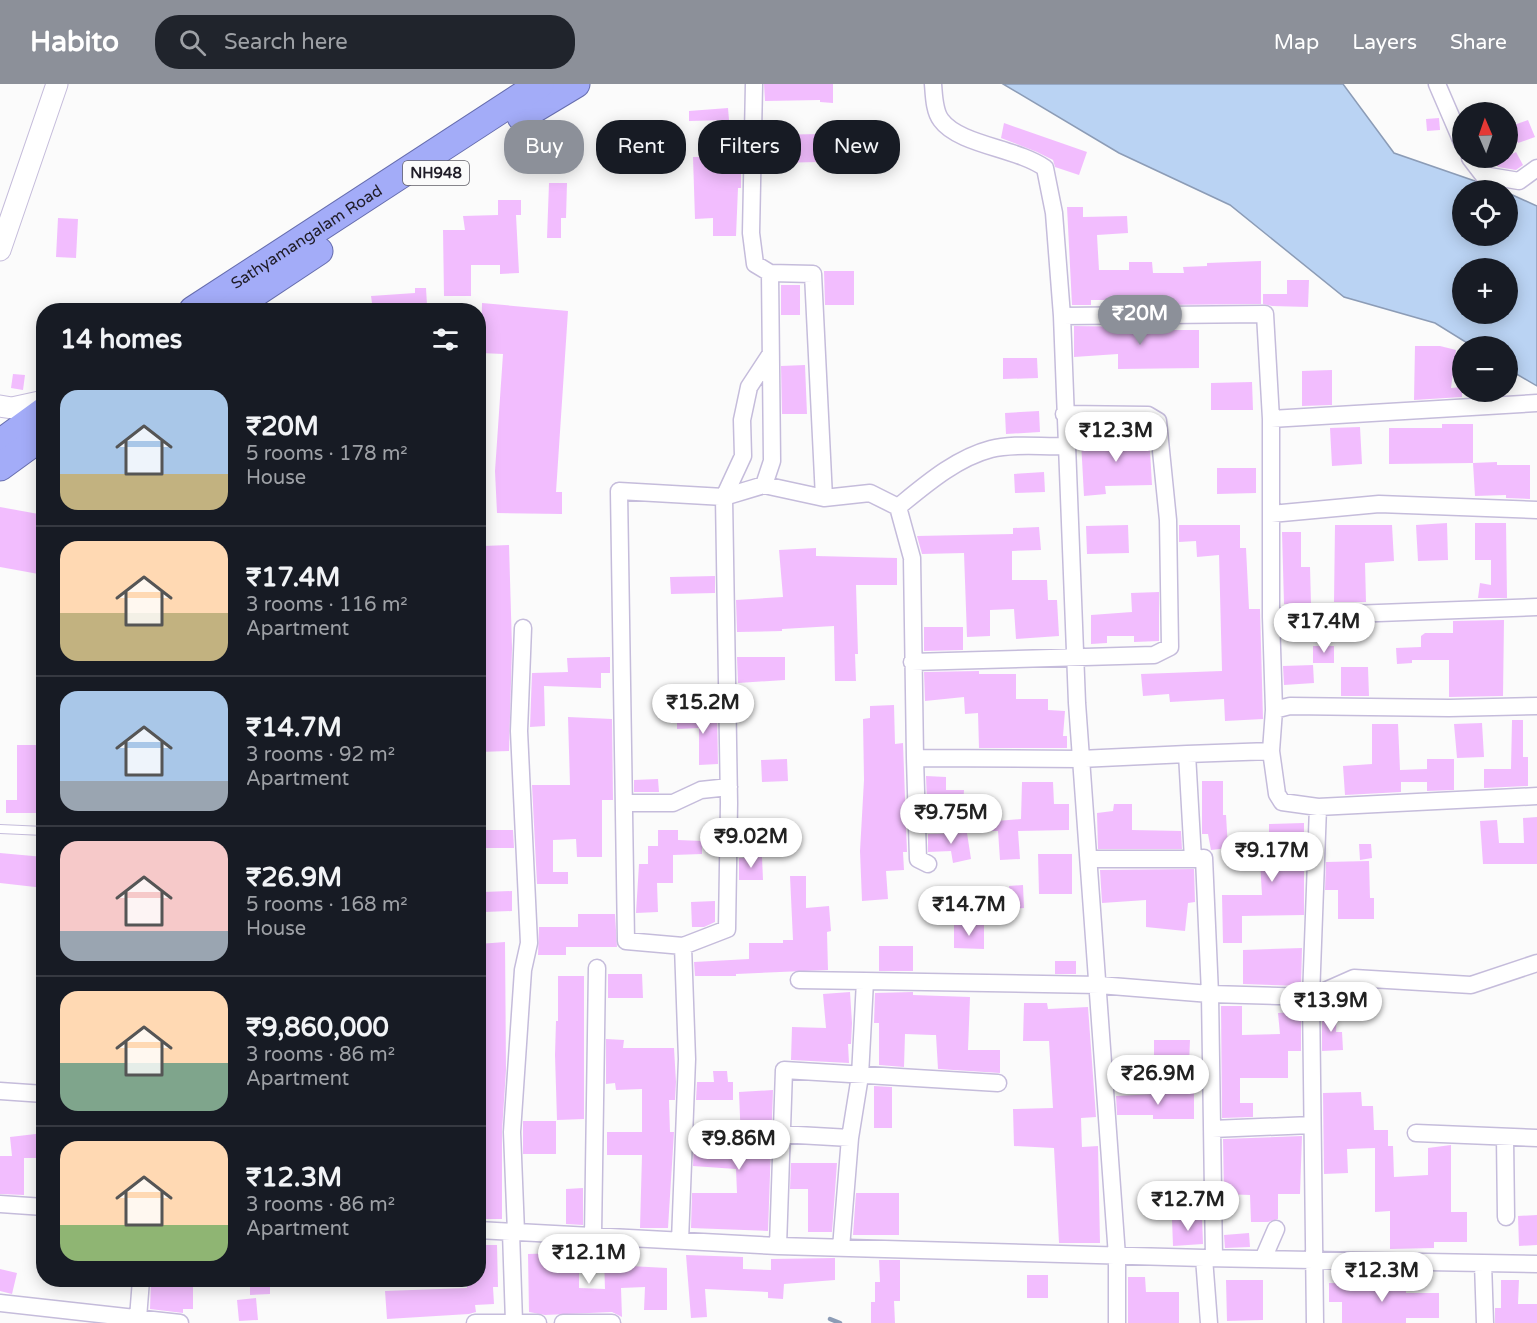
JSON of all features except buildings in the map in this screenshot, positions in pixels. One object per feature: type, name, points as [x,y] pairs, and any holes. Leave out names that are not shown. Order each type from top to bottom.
[{"type":"highway","name":"Sathyamangalam Road","points":[[204,303],[540,84]]},
{"type":"highway","name":"Sathyamangalam Road","points":[[241,303],[519,118],[576,84]]},
{"type":"highway","points":[[3,453],[36,419]]},
{"type":"highway","points":[[3,453],[36,439]]},
{"type":"street","points":[[0,249],[57,84]]},
{"type":"street","points":[[754,84],[751,233],[755,264],[770,273],[813,274],[824,498]]},
{"type":"street","points":[[933,84],[939,118],[949,129],[981,143],[1031,158],[1045,168],[1054,213],[1062,316],[1065,446],[1080,759],[1090,859],[1117,1256],[1117,1323]]},
{"type":"street","points":[[1437,84],[1452,119]]},
{"type":"street","points":[[1478,168],[1483,175],[1519,181],[1537,168]]},
{"type":"street","points":[[764,485],[772,461],[770,273]]},
{"type":"street","points":[[1062,316],[1265,314],[1271,419],[1271,617],[1274,711],[1271,751],[1277,794],[1282,802],[1318,807],[1537,796]]},
{"type":"street","points":[[770,355],[749,387],[742,420],[743,456],[724,497],[729,787],[727,929],[683,946],[626,941],[619,491],[724,497],[764,485],[824,498],[870,493],[898,507],[912,558],[912,662],[918,859],[928,864]]},
{"type":"street","points":[[0,406],[12,408],[36,403]]},
{"type":"street","points":[[1271,419],[1537,403]]},
{"type":"street","points":[[912,662],[1154,655],[1170,647],[1168,520],[1158,421],[1154,417],[1064,414]]},
{"type":"street","points":[[898,507],[927,483],[967,459],[992,449],[1065,446]]},
{"type":"street","points":[[1271,514],[1379,504],[1537,510]]},
{"type":"street","points":[[1271,617],[1537,607]]},
{"type":"street","points":[[514,1322],[513,1132],[524,970],[529,943],[519,731],[523,628]]},
{"type":"street","points":[[1274,711],[1290,706],[1449,708],[1537,706]]},
{"type":"street","points":[[915,758],[1080,759],[1271,751]]},
{"type":"street","points":[[1187,754],[1193,859]]},
{"type":"street","points":[[624,803],[673,803],[701,790],[729,787]]},
{"type":"street","points":[[1315,1323],[1311,997],[1318,807]]},
{"type":"street","points":[[1090,859],[1204,858],[1210,994],[1212,1129],[1209,1323]]},
{"type":"street","points":[[680,1241],[687,1059],[683,946]]},
{"type":"street","points":[[799,980],[1099,985],[1210,994],[1311,997],[1354,978],[1471,985],[1537,963]]},
{"type":"street","points":[[593,1236],[597,969]]},
{"type":"street","points":[[841,1248],[850,1138],[860,1076],[865,981]]},
{"type":"street","points":[[778,1246],[780,1134],[784,1070],[999,1083]]},
{"type":"street","points":[[0,1091],[36,1093]]},
{"type":"street","points":[[1212,1129],[1312,1125]]},
{"type":"street","points":[[1416,1133],[1537,1138]]},
{"type":"street","points":[[780,1134],[850,1138]]},
{"type":"street","points":[[1505,1137],[1506,1217]]},
{"type":"street","points":[[0,1204],[36,1206]]},
{"type":"street","points":[[1263,1259],[1276,1228]]},
{"type":"street","points":[[486,1230],[778,1246],[1117,1256],[1537,1264]]},
{"type":"street","points":[[1483,1263],[1485,1323]]},
{"type":"street","points":[[138,1318],[140,1287]]},
{"type":"street","points":[[0,1304],[180,1323]]},
{"type":"street","points":[[475,1323],[538,1323]]},
{"type":"street","points":[[563,1323],[612,1323]]},
{"type":"lane","points":[[0,829],[36,831]]},
{"type":"water","points":[[1003,84],[1343,84],[1394,153],[1472,180],[1452,180],[1452,246],[1518,246],[1518,197],[1537,206],[1537,386],[1518,375],[1518,336],[1456,336],[1435,323],[1344,297],[1230,205],[1119,153]]},
{"type":"waterway","points":[[830,1319],[840,1323]]}]
